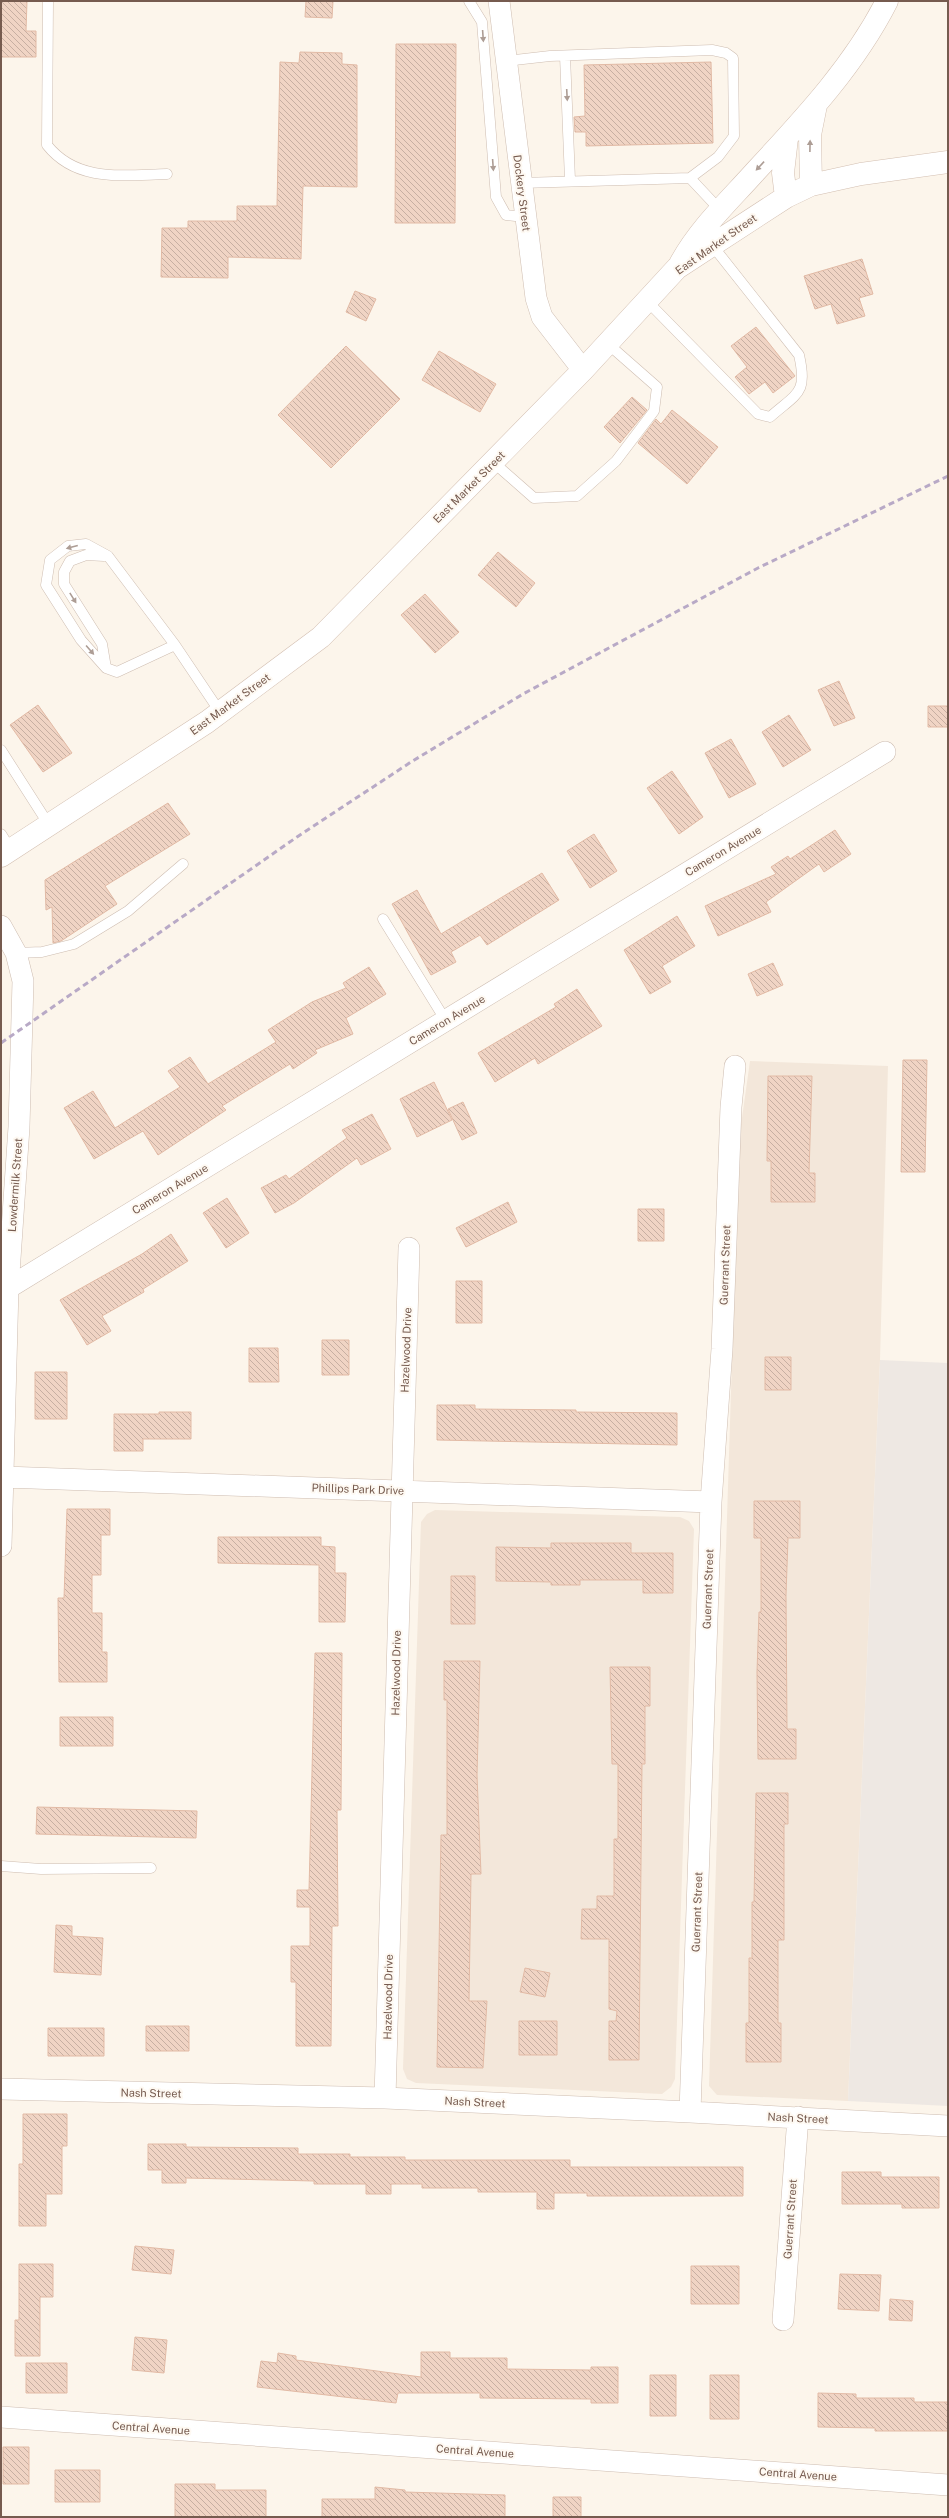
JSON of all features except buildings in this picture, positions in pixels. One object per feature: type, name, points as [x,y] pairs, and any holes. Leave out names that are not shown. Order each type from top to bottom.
[{"type":"main road","points":[[677,268],[693,240],[787,138],[845,70],[887,1]]},
{"type":"main road","points":[[811,185],[810,135],[817,102]]},
{"type":"main road","points":[[786,196],[783,173],[787,138]]},
{"type":"main road","name":"East Market Street","points":[[4,847],[49,825],[220,712],[321,637],[584,370],[677,268],[786,196],[811,185],[861,174],[948,162]]},
{"type":"street","name":"Dockery Street","points":[[499,1],[499,58],[521,184],[536,298],[542,317],[584,370]]},
{"type":"street","name":"Cameron Avenue","points":[[8,1288],[885,752]]},
{"type":"street","name":"Lowdermilk Street","points":[[1,926],[16,953],[23,981],[19,1127],[4,1341],[4,1477],[1,1546]]},
{"type":"street","name":"Guerrant Street","points":[[690,2112],[711,1502],[722,1349],[731,1106],[735,1066]]},
{"type":"street","name":"Hazelwood Drive","points":[[385,2098],[409,1248]]},
{"type":"street","name":"Phillips Park Drive","points":[[4,1477],[711,1502]]},
{"type":"street","name":"Nash Street","points":[[1,2089],[385,2098],[798,2117],[948,2126]]},
{"type":"street","name":"Guerrant Street","points":[[783,2320],[798,2117]]},
{"type":"street","name":"Central Avenue","points":[[1,2417],[948,2485]]},
{"type":"lane","points":[[48,1],[47,145],[58,159],[81,170],[110,176],[167,174]]},
{"type":"lane","points":[[469,1],[482,22],[499,58],[496,197],[500,208],[506,214],[525,217]]},
{"type":"lane","points":[[499,58],[712,50],[726,53],[733,58],[734,136],[718,157],[690,178],[570,180],[521,184]]},
{"type":"lane","points":[[565,56],[570,180]]},
{"type":"lane","points":[[690,178],[720,210]]},
{"type":"lane","points":[[647,301],[758,414],[770,417],[801,389],[804,376],[799,356],[712,245]]},
{"type":"lane","points":[[493,462],[534,498],[577,496],[616,461],[654,411],[658,387],[608,344]]},
{"type":"lane","points":[[175,645],[117,672],[106,668],[81,640],[46,585],[50,560],[68,546],[86,544],[108,556],[175,645],[220,712]]},
{"type":"lane","points":[[106,668],[102,644],[64,584],[64,572],[70,560],[86,554],[108,556]]},
{"type":"lane","points":[[1,750],[49,825]]},
{"type":"lane","points":[[16,953],[42,952],[74,944],[128,911],[183,864]]},
{"type":"lane","points":[[383,919],[446,1021]]},
{"type":"lane","points":[[1,1866],[41,1869],[151,1868]]},
{"type":"shaded area","points":[[750,1061],[888,1066],[880,1360],[848,2101],[717,2095],[709,2086],[739,1139]]},
{"type":"shaded area","points":[[880,1360],[948,1363],[948,2106],[848,2101]]},
{"type":"shaded area","points":[[435,1510],[680,1517],[689,1521],[694,1529],[675,2079],[671,2087],[662,2094],[416,2083],[407,2079],[403,2069],[421,1522],[427,1514]]},
{"type":"railway","points":[[1,1043],[297,837],[411,762],[523,694],[758,568],[948,476]]}]
